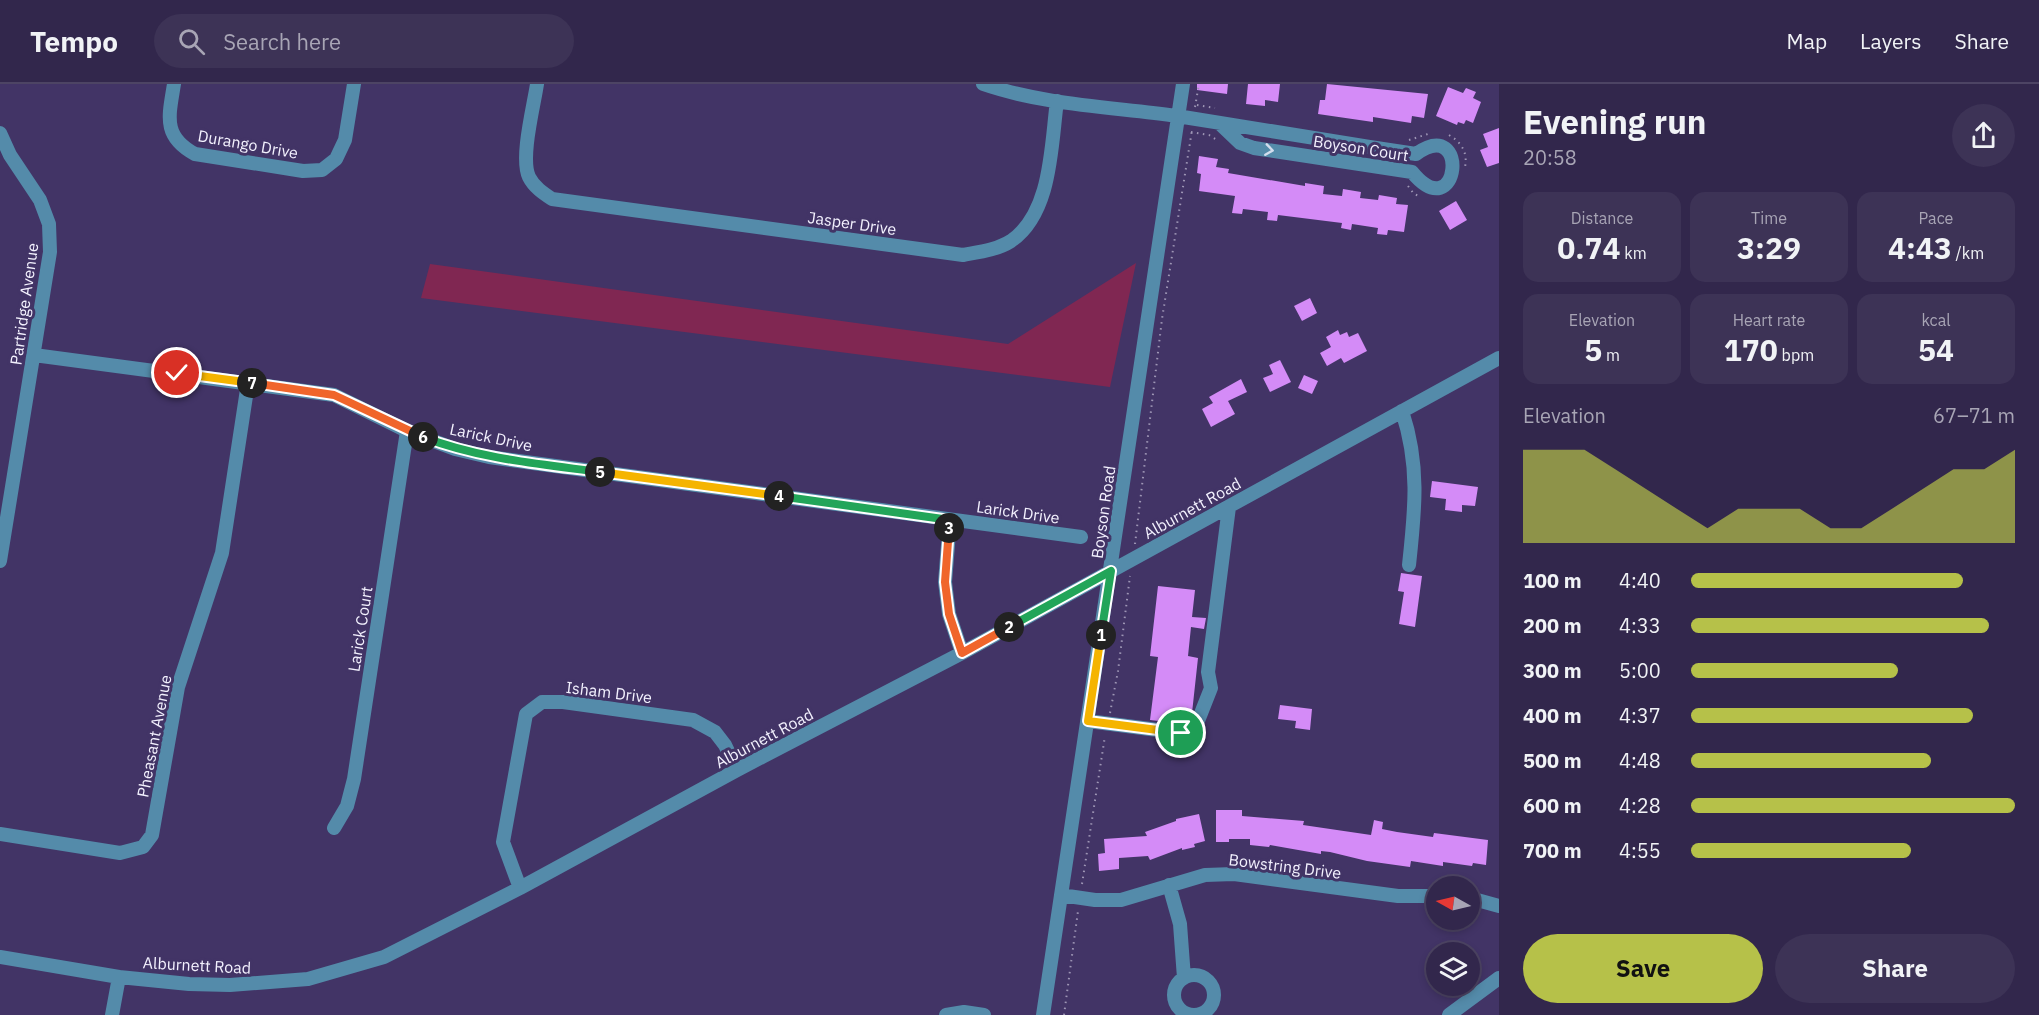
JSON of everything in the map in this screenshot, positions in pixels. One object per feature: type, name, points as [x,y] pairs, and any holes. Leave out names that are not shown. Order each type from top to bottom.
[{"type":"street","name":"Durango Drive","points":[[174,84],[169,113],[171,132],[180,146],[195,154],[303,171],[321,170],[336,159],[345,140],[354,84]]},
{"type":"street","name":"Jasper Drive","points":[[537,84],[527,157],[528,175],[538,190],[552,199],[963,255],[989,251],[1011,241],[1029,224],[1043,198],[1057,101]]},
{"type":"street","points":[[983,84],[1004,91],[1057,101],[1219,123]]},
{"type":"street","name":"Boyson Road","points":[[1043,1015],[1183,84]]},
{"type":"street","name":"Boyson Court","points":[[1219,123],[1416,154],[1433,146],[1449,153],[1454,161],[1454,170],[1451,179],[1444,185],[1427,186],[1412,172],[1254,148],[1240,143],[1219,123]]},
{"type":"street","name":"Partridge Avenue","points":[[0,133],[10,155],[40,200],[49,224],[50,252],[0,561]]},
{"type":"street","name":"Larick Drive","points":[[34,354],[334,395],[407,431],[454,449],[489,457],[1081,537]]},
{"type":"street","name":"Alburnett Road","points":[[0,957],[119,976],[189,984],[230,985],[308,979],[384,957],[520,888],[737,770],[962,653],[1499,358]]},
{"type":"street","name":"Pheasant Avenue","points":[[0,834],[120,853],[143,847],[152,835],[178,687],[222,553],[248,383]]},
{"type":"street","points":[[1402,411],[1409,431],[1416,494],[1409,565]]},
{"type":"street","name":"Larick Court","points":[[334,828],[347,806],[354,779],[407,431]]},
{"type":"street","points":[[1088,721],[1181,733],[1188,733],[1196,726],[1211,688],[1208,672],[1229,507]]},
{"type":"street","points":[[950,520],[945,582],[949,614],[962,653]]},
{"type":"street","name":"Isham Drive","points":[[520,888],[503,842],[526,714],[542,702],[563,702],[693,720],[715,732],[725,745],[737,770]]},
{"type":"street","name":"Bowstring Drive","points":[[1061,895],[1095,900],[1121,900],[1205,875],[1234,874],[1398,896],[1426,896]]},
{"type":"street","points":[[1168,885],[1180,924],[1184,978]]},
{"type":"street","points":[[1480,901],[1499,906]]},
{"type":"street","points":[[112,1015],[119,976]]},
{"type":"street","points":[[1449,1015],[1499,978]]},
{"type":"street","points":[[946,1015],[964,1012],[984,1015]]},
{"type":"path","points":[[1195,109],[1199,84]]},
{"type":"path","points":[[1137,527],[1162,319],[1192,127]]},
{"type":"path","points":[[1064,1015],[1079,906]]},
{"type":"shaded area","points":[[1136,263],[1110,387],[421,298],[430,264],[1008,344]]},
{"type":"building","points":[[1197,84],[1228,84],[1227,94],[1197,90]]},
{"type":"building","points":[[1248,84],[1280,84],[1278,102],[1265,100],[1265,106],[1246,104]]},
{"type":"building","points":[[1327,84],[1428,94],[1424,118],[1412,116],[1411,123],[1373,117],[1373,122],[1318,114],[1320,100],[1325,100]]},
{"type":"building","points":[[1448,87],[1463,93],[1466,88],[1476,92],[1473,98],[1481,102],[1473,123],[1466,120],[1464,124],[1458,122],[1457,125],[1436,116]]},
{"type":"building","points":[[1499,128],[1499,163],[1487,167],[1480,150],[1488,147],[1483,134]]},
{"type":"building","points":[[1199,156],[1218,159],[1216,167],[1229,169],[1228,173],[1305,186],[1305,183],[1324,186],[1323,194],[1342,196],[1343,189],[1361,192],[1360,198],[1378,200],[1379,195],[1397,198],[1396,204],[1408,205],[1404,232],[1388,230],[1387,235],[1377,234],[1378,228],[1352,224],[1351,230],[1341,228],[1342,223],[1278,215],[1277,221],[1267,220],[1268,212],[1243,209],[1242,214],[1232,213],[1235,196],[1199,191],[1201,174],[1197,173]]},
{"type":"building","points":[[1456,201],[1467,220],[1450,230],[1439,211]]},
{"type":"building","points":[[1310,298],[1317,313],[1302,321],[1294,306]]},
{"type":"building","points":[[1338,330],[1340,335],[1347,332],[1349,337],[1358,333],[1367,351],[1344,363],[1341,358],[1327,366],[1320,353],[1331,347],[1326,337]]},
{"type":"building","points":[[1280,360],[1291,382],[1270,392],[1263,378],[1273,374],[1269,365]]},
{"type":"building","points":[[1304,375],[1318,381],[1312,394],[1298,388]]},
{"type":"building","points":[[1241,379],[1247,392],[1228,401],[1235,414],[1211,427],[1202,409],[1213,403],[1209,397]]},
{"type":"building","points":[[1432,481],[1478,487],[1475,506],[1462,505],[1462,512],[1445,510],[1446,499],[1430,497]]},
{"type":"building","points":[[1401,573],[1422,576],[1415,627],[1399,624],[1404,592],[1398,591]]},
{"type":"building","points":[[1158,586],[1195,590],[1192,617],[1206,618],[1204,629],[1191,627],[1188,656],[1198,658],[1192,713],[1189,713],[1185,724],[1150,720],[1158,657],[1150,656]]},
{"type":"building","points":[[1280,705],[1312,709],[1310,730],[1295,728],[1296,721],[1278,719]]},
{"type":"building","points":[[1216,810],[1242,810],[1242,816],[1304,821],[1303,825],[1371,835],[1374,820],[1383,822],[1382,829],[1397,832],[1433,837],[1434,833],[1488,840],[1486,865],[1473,863],[1472,866],[1443,862],[1443,866],[1411,861],[1410,867],[1367,861],[1330,852],[1321,851],[1321,854],[1270,845],[1269,847],[1250,845],[1250,839],[1229,839],[1229,842],[1216,842]]},
{"type":"building","points":[[1199,814],[1205,841],[1194,844],[1195,847],[1182,850],[1182,848],[1150,860],[1148,856],[1119,858],[1119,869],[1099,871],[1098,854],[1105,853],[1104,839],[1147,836],[1145,832],[1176,821],[1176,819]]},
{"type":"route","points":[[177,373],[334,395],[407,431],[454,449],[489,457],[950,520],[945,582],[949,614],[962,653],[1111,571],[1088,721],[1181,733]]}]
